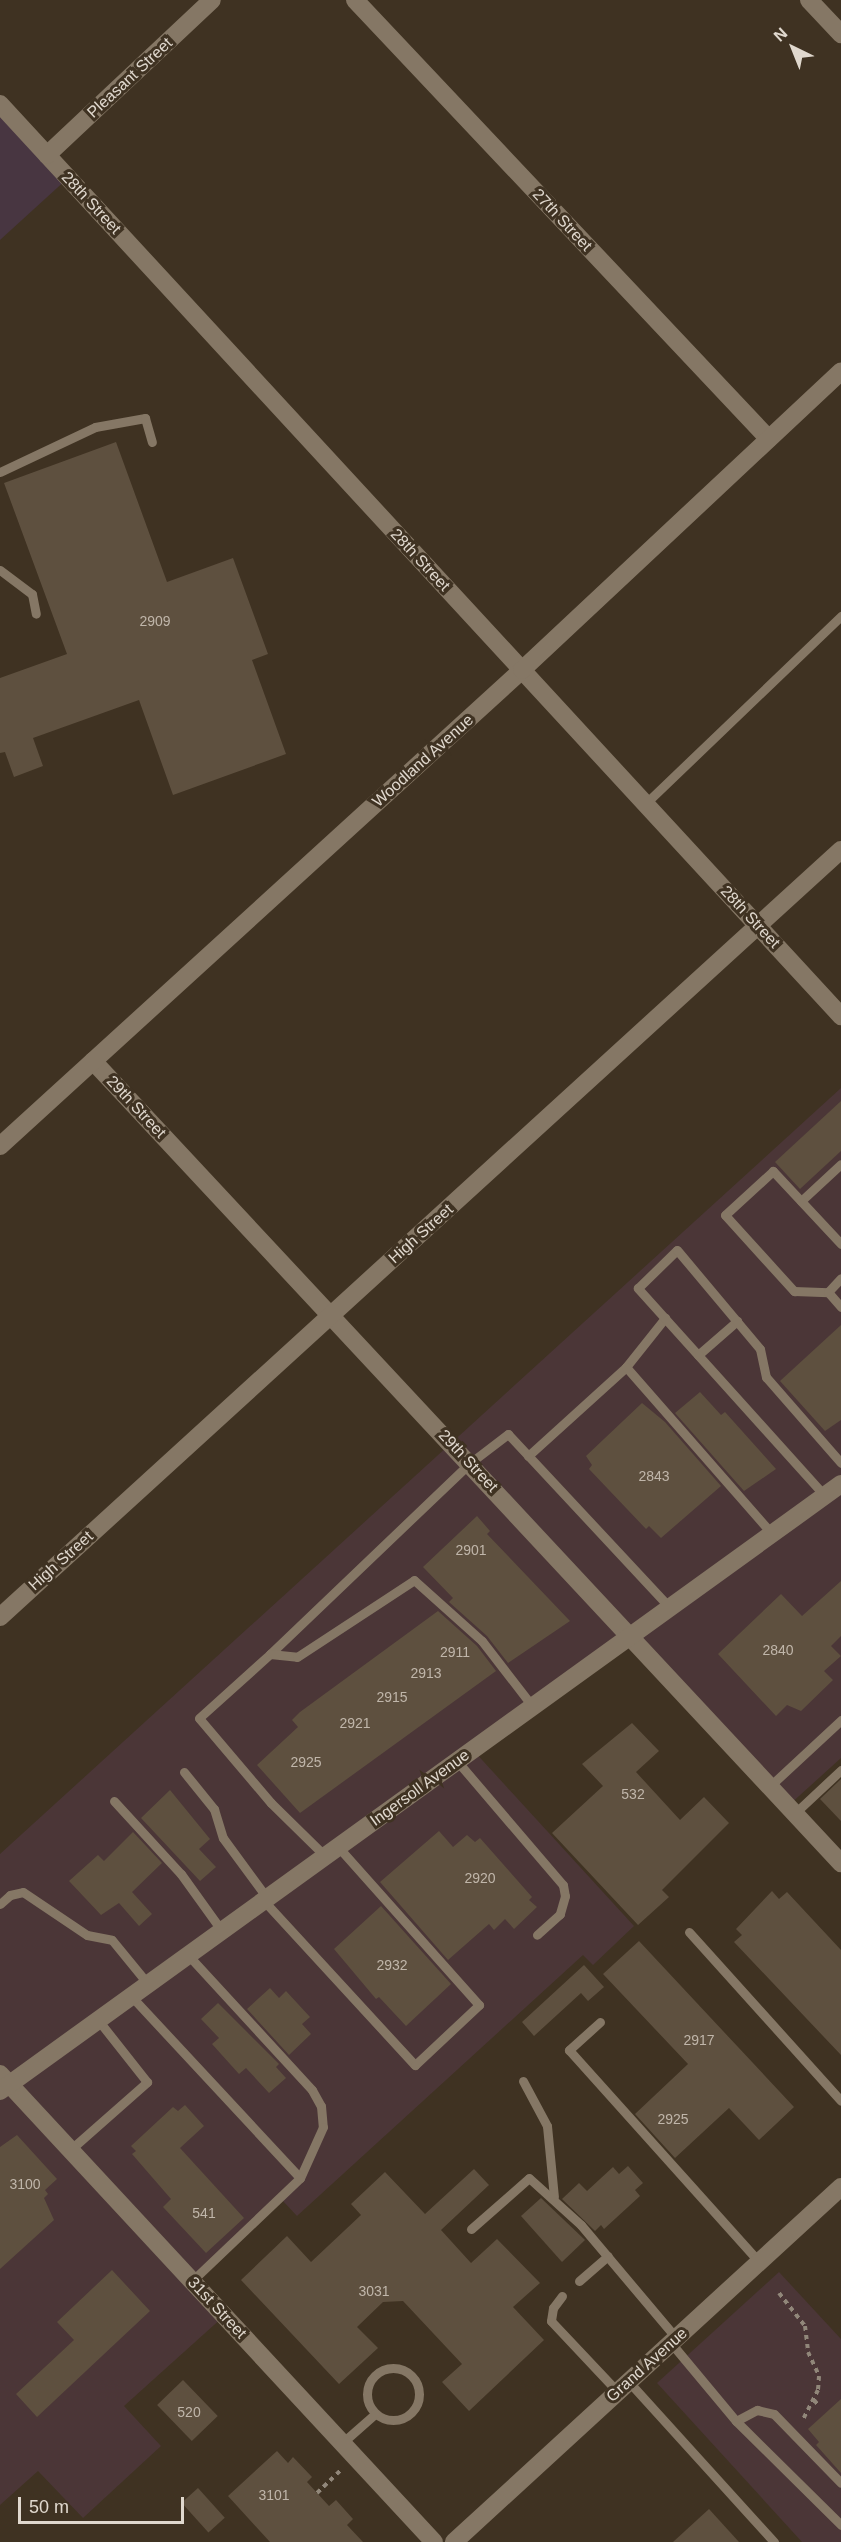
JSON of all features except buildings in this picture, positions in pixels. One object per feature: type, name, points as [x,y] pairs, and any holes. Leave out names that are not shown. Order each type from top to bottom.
[{"type":"street","name":"Pleasant Street","points":[[47,155],[212,0]]},
{"type":"street","name":"27th Street","points":[[356,0],[769,439]]},
{"type":"street","points":[[809,0],[841,34]]},
{"type":"street","name":"28th Street","points":[[0,104],[841,1016]]},
{"type":"street","name":"Woodland Avenue","points":[[0,1146],[522,670],[841,372]]},
{"type":"street","name":"High Street","points":[[0,1617],[841,850]]},
{"type":"street","name":"29th Street","points":[[93,1061],[841,1863]]},
{"type":"street","name":"Ingersoll Avenue","points":[[3,2083],[98,2020],[841,1484]]},
{"type":"street","name":"31st Street","points":[[3,2083],[70,2150],[434,2542]]},
{"type":"street","name":"Grand Avenue","points":[[454,2542],[841,2187]]},
{"type":"lane","points":[[0,472],[95,427],[145,418],[152,442]]},
{"type":"lane","points":[[0,570],[32,594],[36,614]]},
{"type":"lane","points":[[645,804],[841,616]]},
{"type":"lane","points":[[801,1201],[841,1164]]},
{"type":"lane","points":[[841,1244],[773,1171],[725,1215],[794,1291],[828,1292],[841,1307]]},
{"type":"lane","points":[[825,1496],[638,1288],[678,1250],[760,1349],[766,1377],[841,1463]]},
{"type":"lane","points":[[828,1292],[841,1278]]},
{"type":"lane","points":[[528,1456],[626,1367],[665,1318]]},
{"type":"lane","points":[[698,1355],[737,1321]]},
{"type":"lane","points":[[626,1367],[772,1534]]},
{"type":"lane","points":[[184,1772],[214,1809],[223,1839],[265,1900],[414,2065],[479,2005],[331,1852],[271,1803],[199,1718],[270,1654],[470,1463],[508,1434],[670,1608]]},
{"type":"lane","points":[[270,1654],[297,1657],[414,1580],[482,1641],[533,1707]]},
{"type":"lane","points":[[770,1786],[841,1720]]},
{"type":"lane","points":[[457,1761],[562,1885],[565,1896],[561,1914],[537,1935]]},
{"type":"lane","points":[[795,1813],[841,1770]]},
{"type":"lane","points":[[114,1801],[181,1874],[222,1931]]},
{"type":"lane","points":[[0,1904],[10,1895],[23,1892],[87,1935],[112,1940],[148,1984]]},
{"type":"lane","points":[[689,1932],[841,2101]]},
{"type":"lane","points":[[188,1955],[316,2098],[323,2127],[300,2178],[192,2281]]},
{"type":"lane","points":[[131,1996],[300,2178]]},
{"type":"lane","points":[[70,2150],[147,2082],[98,2020]]},
{"type":"lane","points":[[600,2022],[569,2050],[759,2262]]},
{"type":"lane","points":[[523,2081],[547,2126],[554,2197]]},
{"type":"lane","points":[[471,2229],[529,2178],[554,2197],[608,2256],[736,2421],[841,2525]]},
{"type":"lane","points":[[579,2281],[608,2256]]},
{"type":"lane","points":[[562,2296],[553,2308],[551,2321],[623,2387],[774,2542]]},
{"type":"lane","points":[[384,2370],[409,2374],[419,2396],[413,2411],[398,2420],[375,2414],[367,2398],[370,2381],[384,2370]]},
{"type":"lane","points":[[736,2421],[763,2410],[782,2420],[841,2483]]},
{"type":"lane","points":[[342,2444],[375,2414]]},
{"type":"path","points":[[779,2293],[804,2326],[807,2352],[819,2376],[814,2400],[795,2433]]},
{"type":"path","points":[[814,2400],[819,2406]]},
{"type":"path","points":[[316,2493],[337,2475]]},
{"type":"shaded area","points":[[0,104],[68,178],[0,240]]},
{"type":"shaded area","points":[[841,1088],[841,1758],[788,1806],[631,1636],[473,1750],[634,1926],[593,1965],[583,1955],[297,2216],[281,2199],[192,2280],[224,2316],[124,2406],[161,2446],[83,2518],[38,2471],[0,2505],[0,1854]]},
{"type":"shaded area","points":[[779,2272],[841,2339],[841,2542],[802,2542],[657,2383]]}]
